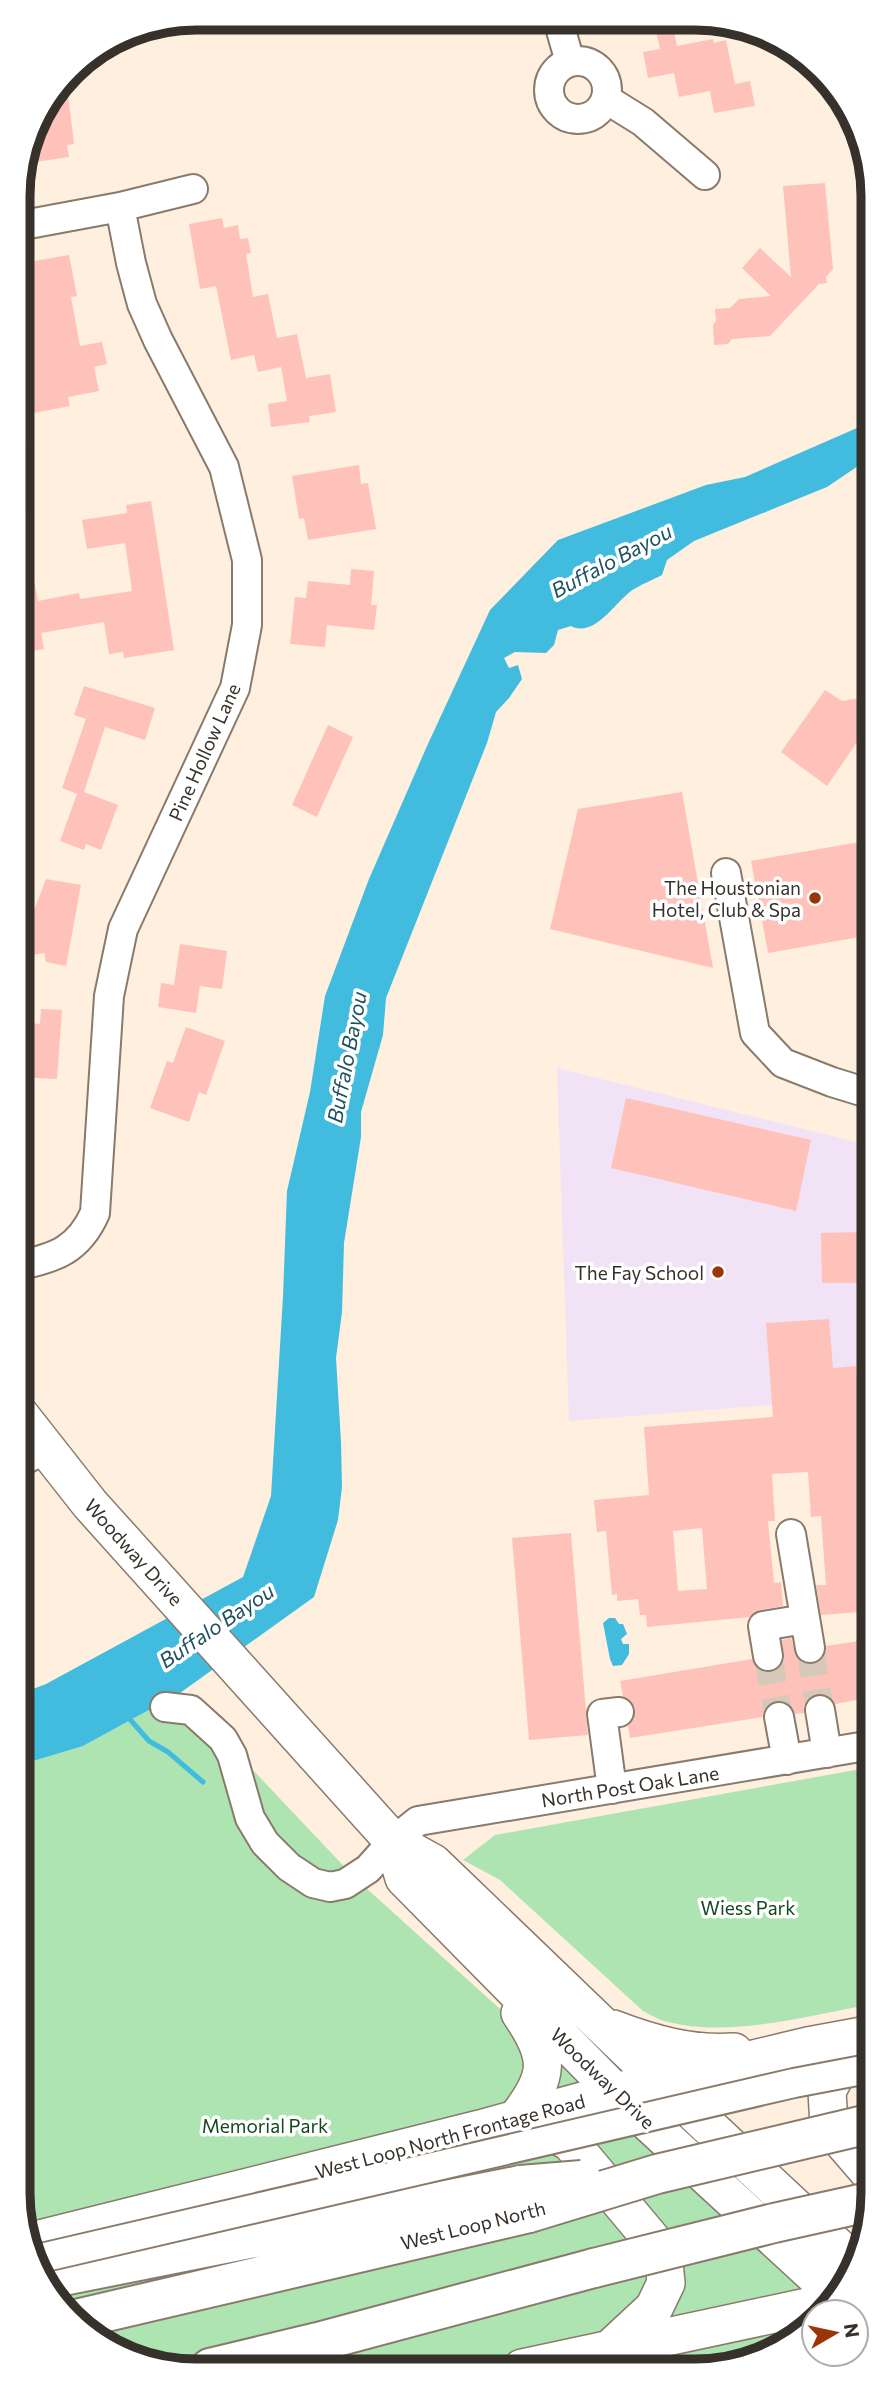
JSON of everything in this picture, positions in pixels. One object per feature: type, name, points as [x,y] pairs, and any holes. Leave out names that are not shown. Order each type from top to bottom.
[{"type":"highway","points":[[53,2278],[525,2199],[657,2174],[861,2126]]},
{"type":"highway","name":"West Loop North","points":[[85,2317],[525,2199]]},
{"type":"highway","points":[[247,2359],[774,2222],[861,2204]]},
{"type":"main road","name":"Woodway Drive","points":[[32,1455],[90,1504],[393,1841],[433,1863],[849,2257]]},
{"type":"main road","name":"Woodway Drive","points":[[393,1841],[404,1878],[615,2092],[828,2292]]},
{"type":"main road","points":[[484,1960],[531,2029],[541,2047],[544,2061],[540,2080],[531,2100],[516,2119]]},
{"type":"main road","points":[[601,2024],[648,2042],[719,2053],[808,2046]]},
{"type":"main road","name":"West Loop North Frontage Road","points":[[37,2240],[481,2129],[615,2092],[808,2046],[861,2036]]},
{"type":"main road","points":[[861,2053],[840,2067],[827,2091],[829,2126],[861,2163]]},
{"type":"main road","points":[[481,2129],[544,2129],[570,2142],[663,2253],[666,2283],[654,2308],[612,2347]]},
{"type":"main road","points":[[561,2359],[717,2328],[800,2308]]},
{"type":"main road","points":[[717,2328],[785,2332]]},
{"type":"street","points":[[561,30],[570,62]]},
{"type":"street","points":[[570,62],[591,63],[599,69],[608,88],[602,108],[585,119],[575,120],[557,111],[551,102],[550,82],[561,66],[570,62]]},
{"type":"street","points":[[606,99],[643,122],[705,175]]},
{"type":"street","points":[[30,224],[120,207],[193,189]]},
{"type":"street","name":"Pine Hollow Lane","points":[[30,1263],[65,1252],[89,1227],[95,1213],[109,996],[123,929],[235,688],[247,625],[247,560],[224,467],[158,340],[142,303],[120,207]]},
{"type":"street","points":[[726,873],[755,1033],[783,1063],[861,1091]]},
{"type":"street","points":[[791,1534],[810,1648]]},
{"type":"street","points":[[768,1656],[763,1626],[805,1619]]},
{"type":"street","name":"North Post Oak Lane","points":[[166,1707],[191,1710],[223,1739],[232,1755],[250,1818],[265,1843],[289,1867],[313,1883],[330,1887],[345,1884],[368,1869],[393,1841],[418,1821],[861,1747]]},
{"type":"street","points":[[820,1710],[827,1753]]},
{"type":"street","points":[[612,1789],[603,1714],[619,1712]]},
{"type":"street","points":[[779,1717],[787,1760]]},
{"type":"street","points":[[43,2258],[780,2086],[861,2070]]},
{"type":"shaded area","name":"The Fay School","points":[[557,1068],[861,1143],[861,1398],[569,1421]]},
{"type":"green space","name":"Memorial Park","points":[[180,1693],[355,1878],[820,2298],[800,2298],[800,2322],[759,2347],[717,2358],[695,2359],[174,2358],[122,2342],[95,2325],[78,2311],[52,2276],[39,2246],[31,2215],[30,1762],[83,1746]]},
{"type":"green space","name":"Wiess Park","points":[[861,1769],[861,2006],[744,2026],[692,2026],[661,2020],[643,2011],[500,1880],[463,1860],[495,1835]]},
{"type":"water","name":"Buffalo Bayou","points":[[861,424],[861,464],[827,487],[694,541],[667,560],[662,575],[631,591],[596,624],[558,630],[554,645],[546,653],[515,652],[504,658],[509,668],[518,665],[522,679],[496,712],[487,743],[386,998],[383,1035],[361,1112],[361,1137],[344,1243],[342,1312],[336,1358],[342,1487],[338,1520],[314,1597],[180,1693],[83,1746],[30,1762],[30,1690],[243,1577],[271,1496],[287,1191],[310,1092],[325,996],[369,879],[490,610],[558,540],[706,485],[745,477]]},
{"type":"water","points":[[609,1618],[615,1618],[619,1624],[623,1624],[627,1634],[621,1639],[623,1644],[629,1644],[629,1654],[622,1665],[613,1666],[610,1659],[603,1623]]},
{"type":"building","points":[[656,30],[674,30],[677,46],[713,39],[714,43],[726,40],[735,84],[750,81],[755,106],[714,113],[710,91],[679,97],[674,73],[648,78],[643,52],[660,49]]},
{"type":"building","points":[[68,91],[74,144],[67,145],[69,157],[36,162],[42,132]]},
{"type":"building","points":[[825,183],[833,269],[826,277],[827,283],[819,284],[770,336],[732,339],[728,344],[714,345],[715,309],[730,308],[739,299],[771,296],[742,268],[760,248],[791,277],[783,186]]},
{"type":"building","points":[[222,218],[224,228],[238,225],[240,239],[248,238],[251,253],[246,254],[253,297],[268,294],[277,338],[297,334],[306,378],[330,374],[336,412],[309,416],[310,422],[271,427],[268,404],[287,401],[281,367],[258,372],[254,355],[231,360],[216,286],[200,289],[189,224]]},
{"type":"building","points":[[69,255],[77,296],[71,297],[80,346],[102,342],[107,364],[94,367],[99,391],[68,397],[70,406],[30,414],[30,396],[34,395],[30,371],[30,262]]},
{"type":"building","points":[[359,465],[361,484],[368,483],[376,529],[308,540],[304,518],[299,519],[292,476]]},
{"type":"building","points":[[151,501],[174,650],[124,658],[123,652],[109,654],[104,622],[41,633],[44,649],[30,651],[30,558],[38,601],[79,593],[80,599],[132,591],[125,543],[87,549],[82,520],[127,513],[126,505]]},
{"type":"building","points":[[351,569],[374,571],[371,605],[377,605],[374,630],[327,625],[325,647],[290,644],[295,597],[306,598],[308,581],[350,585]]},
{"type":"building","points":[[30,671],[34,696],[30,697]]},
{"type":"building","points":[[84,686],[155,708],[145,740],[105,727],[84,792],[118,805],[101,850],[86,844],[84,850],[60,841],[77,794],[62,788],[86,719],[74,715]]},
{"type":"building","points":[[825,690],[842,701],[861,698],[861,736],[827,786],[781,752]]},
{"type":"building","points":[[328,725],[353,737],[317,817],[292,805]]},
{"type":"building","points":[[682,792],[713,968],[550,929],[578,809]]},
{"type":"building","name":"The Houstonian Hotel, Club & Spa","points":[[861,842],[861,937],[768,953],[751,861]]},
{"type":"building","points":[[46,879],[81,885],[66,966],[46,962],[44,953],[30,955],[32,916]]},
{"type":"building","points":[[180,944],[227,951],[222,989],[200,986],[196,1013],[158,1007],[161,983],[174,985]]},
{"type":"building","points":[[41,1009],[62,1010],[57,1079],[30,1078],[30,1023],[40,1024]]},
{"type":"building","points":[[186,1027],[225,1041],[206,1095],[199,1092],[189,1122],[150,1108],[167,1061],[173,1063]]},
{"type":"building","points":[[626,1098],[811,1140],[796,1211],[611,1168]]},
{"type":"building","points":[[861,1232],[861,1283],[822,1283],[821,1233]]},
{"type":"building","points":[[829,1319],[833,1368],[856,1366],[861,1409],[861,1612],[821,1615],[816,1585],[826,1585],[821,1516],[811,1517],[808,1472],[772,1474],[775,1521],[768,1521],[774,1583],[781,1582],[783,1606],[760,1610],[750,1617],[647,1627],[646,1615],[640,1615],[638,1599],[617,1601],[617,1594],[612,1595],[606,1531],[597,1532],[594,1500],[649,1495],[644,1427],[773,1417],[766,1323]],"holes":[[[702,1528],[707,1589],[678,1591],[673,1531]]]},
{"type":"building","points":[[571,1533],[588,1735],[529,1740],[512,1538]]},
{"type":"building","points":[[791,1638],[797,1658],[812,1664],[821,1660],[826,1646],[861,1641],[861,1699],[835,1704],[826,1695],[817,1694],[810,1697],[805,1704],[804,1713],[795,1714],[791,1706],[777,1701],[768,1705],[763,1717],[630,1738],[628,1726],[634,1719],[635,1709],[632,1702],[623,1696],[620,1681],[752,1659],[756,1667],[771,1672],[779,1668],[784,1661],[782,1640]]},
{"type":"waterway","points":[[127,1716],[149,1741],[168,1752],[203,1782]]},
{"type":"tunnel","points":[[810,1648],[820,1710]]},
{"type":"tunnel","points":[[768,1656],[779,1717]]},
{"type":"place","name":"The Houstonian Hotel, Club & Spa","points":[[815,898]]},
{"type":"place","name":"The Fay School","points":[[718,1272]]}]
